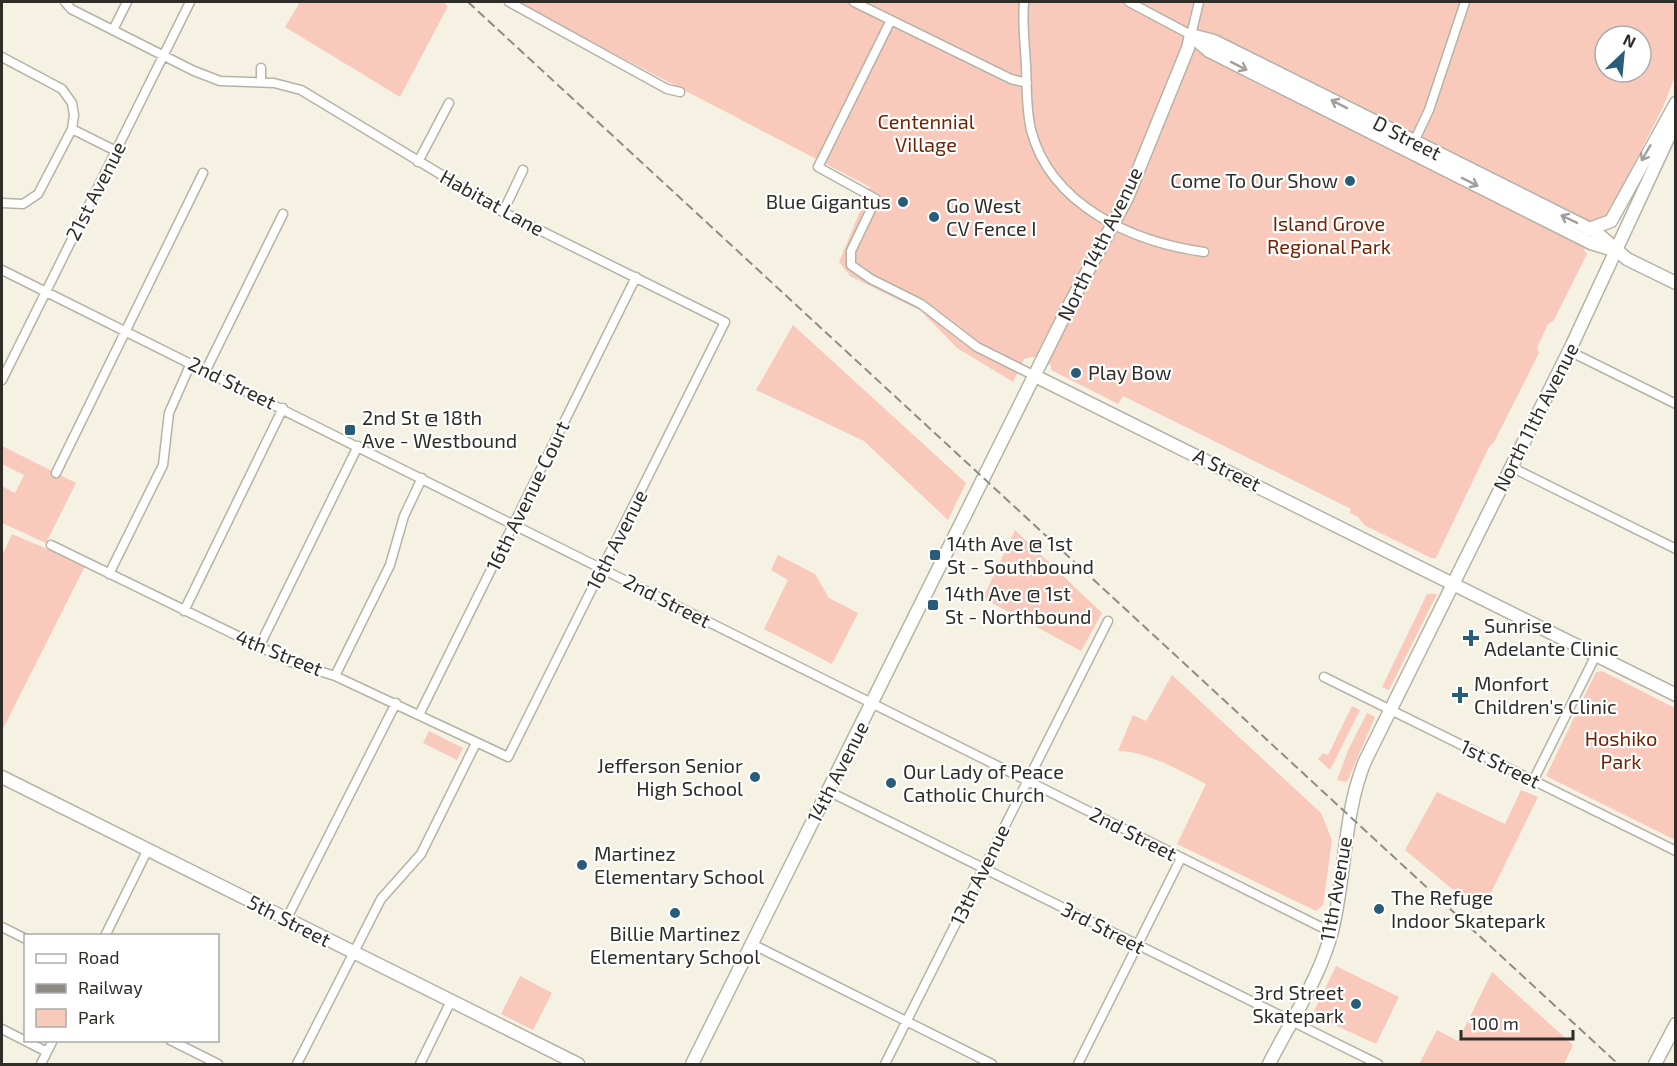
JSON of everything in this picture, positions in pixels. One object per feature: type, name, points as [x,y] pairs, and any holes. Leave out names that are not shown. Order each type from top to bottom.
[{"type":"street","name":"Habitat Lane","points":[[65,2],[72,9],[113,30],[220,81],[261,82],[301,90],[502,212],[725,322]]},
{"type":"street","points":[[113,30],[127,2]]},
{"type":"street","name":"21st Avenue","points":[[2,380],[190,2]]},
{"type":"street","points":[[509,2],[667,89],[680,92]]},
{"type":"street","points":[[854,2],[1011,79],[1027,83]]},
{"type":"street","points":[[1024,2],[1027,83],[1032,132],[1047,164],[1076,200],[1086,209],[1112,224],[1156,242],[1204,252]]},
{"type":"street","name":"D Street","points":[[1129,2],[1191,35],[1209,51],[1414,143],[1603,236],[1617,251]]},
{"type":"street","name":"North 14th Avenue","points":[[984,479],[1127,198],[1188,48],[1199,2]]},
{"type":"street","points":[[1414,143],[1429,110],[1465,2]]},
{"type":"street","name":"A Street","points":[[891,20],[818,167],[876,199],[851,251],[851,265],[855,270],[921,304],[977,347],[1676,695]]},
{"type":"street","points":[[2,57],[62,89],[72,103],[72,129],[38,194],[23,204],[2,203]]},
{"type":"street","points":[[261,68],[261,82]]},
{"type":"street","points":[[418,162],[449,103]]},
{"type":"street","points":[[1589,229],[1611,221],[1676,103]]},
{"type":"street","name":"North 11th Avenue","points":[[1390,709],[1569,351],[1676,121]]},
{"type":"street","points":[[72,129],[116,151]]},
{"type":"street","name":"D Street","points":[[1414,143],[1591,243],[1617,251],[1676,283]]},
{"type":"street","points":[[502,212],[523,171]]},
{"type":"street","points":[[56,473],[203,173]]},
{"type":"street","points":[[206,370],[283,214]]},
{"type":"street","name":"2nd Street","points":[[2,270],[1331,932]]},
{"type":"street","name":"16th Avenue Court","points":[[419,714],[636,277]]},
{"type":"street","name":"16th Avenue","points":[[508,757],[725,322]]},
{"type":"street","points":[[1569,351],[1676,404]]},
{"type":"street","points":[[109,574],[163,465],[169,413],[191,363]]},
{"type":"street","points":[[184,611],[283,408]]},
{"type":"street","points":[[259,647],[358,446]]},
{"type":"street","points":[[1511,467],[1676,549]]},
{"type":"street","points":[[335,676],[390,565],[404,516],[422,478]]},
{"type":"street","name":"14th Avenue","points":[[692,1065],[984,479]]},
{"type":"street","name":"4th Street","points":[[51,545],[291,662],[335,676],[508,757]]},
{"type":"street","name":"13th Avenue","points":[[885,1065],[1108,621]]},
{"type":"street","points":[[1533,781],[1596,655]]},
{"type":"street","name":"1st Street","points":[[1324,677],[1676,851]]},
{"type":"street","points":[[286,920],[396,703]]},
{"type":"street","name":"11th Avenue","points":[[1269,1065],[1319,966],[1331,932],[1352,798],[1365,760],[1390,709]]},
{"type":"street","points":[[297,1065],[388,888],[421,854],[476,743]]},
{"type":"street","name":"5th Street","points":[[2,777],[578,1065]]},
{"type":"street","name":"3rd Street","points":[[828,791],[1378,1065]]},
{"type":"street","points":[[106,934],[147,851]]},
{"type":"street","points":[[1078,1065],[1181,858]]},
{"type":"street","points":[[2,927],[24,938]]},
{"type":"street","points":[[752,944],[992,1065]]},
{"type":"street","points":[[420,1065],[451,1001]]},
{"type":"street","points":[[1655,1065],[1675,1026]]},
{"type":"street","points":[[2,1029],[24,1040]]},
{"type":"street","points":[[27,1042],[47,1052]]},
{"type":"street","points":[[41,1065],[52,1042]]},
{"type":"street","points":[[172,1042],[218,1065]]},
{"type":"green space","points":[[300,2],[443,2],[448,6],[400,97],[285,27]]},
{"type":"green space","name":"Island Grove Regional Park","points":[[515,2],[1675,2],[1675,76],[1663,107],[1609,213],[1600,219],[1584,250],[1587,254],[1554,320],[1548,324],[1537,348],[1539,353],[1494,442],[1489,447],[1436,558],[1431,558],[1364,525],[1358,517],[1350,513],[1351,509],[1123,396],[1118,404],[1051,370],[1051,365],[1033,357],[1024,359],[1013,382],[957,348],[921,311],[850,276],[839,262],[870,187]]},
{"type":"green space","points":[[793,325],[966,483],[948,520],[864,441],[756,390]]},
{"type":"green space","points":[[2,446],[76,483],[46,543],[2,523],[2,486],[15,493],[24,475],[2,464]]},
{"type":"green space","points":[[1015,530],[1102,613],[1081,651],[983,598]]},
{"type":"green space","points":[[12,534],[85,566],[2,731],[2,556]]},
{"type":"green space","points":[[778,555],[815,574],[829,598],[858,613],[832,664],[764,629],[788,580],[771,570]]},
{"type":"green space","points":[[1427,594],[1437,594],[1389,690],[1382,687]]},
{"type":"green space","name":"Hoshiko Park","points":[[1602,671],[1675,708],[1675,840],[1546,776],[1596,672]]},
{"type":"green space","points":[[1172,675],[1321,813],[1332,840],[1323,905],[1316,911],[1177,844],[1206,784],[1152,758],[1118,751],[1133,715],[1146,721]]},
{"type":"green space","points":[[1352,706],[1360,710],[1330,770],[1318,759],[1323,753],[1328,755]]},
{"type":"green space","points":[[1367,713],[1375,717],[1347,782],[1337,780],[1349,748]]},
{"type":"green space","points":[[429,731],[463,748],[457,760],[423,743]]},
{"type":"green space","points":[[1521,790],[1538,797],[1481,913],[1405,850],[1437,792],[1505,824]]},
{"type":"green space","name":"3rd Street Skatepark","points":[[1336,966],[1399,997],[1376,1044],[1315,1016],[1314,1011]]},
{"type":"green space","points":[[1492,972],[1573,1045],[1564,1064],[1419,1064],[1437,1030],[1458,1041]]},
{"type":"green space","points":[[520,976],[552,993],[533,1030],[501,1014]]},
{"type":"railway","points":[[468,2],[1618,1064]]},
{"type":"place","name":"Come To Our Show","points":[[1350,181]]},
{"type":"place","name":"Blue Gigantus","points":[[903,202]]},
{"type":"place","name":"Go West CV Fence I","points":[[934,217]]},
{"type":"place","name":"Play Bow","points":[[1076,373]]},
{"type":"place","name":"2nd St @ 18th Ave - Westbound","points":[[350,430]]},
{"type":"place","name":"14th Ave @ 1st St - Southbound","points":[[935,555]]},
{"type":"place","name":"14th Ave @ 1st St - Northbound","points":[[933,605]]},
{"type":"place","name":"Sunrise Adelante Clinic","points":[[1471,638]]},
{"type":"place","name":"Monfort Children's Clinic","points":[[1460,695]]},
{"type":"place","name":"Jefferson Senior High School","points":[[755,777]]},
{"type":"place","name":"Our Lady of Peace Catholic Church","points":[[891,783]]},
{"type":"place","name":"Martinez Elementary School","points":[[582,865]]},
{"type":"place","name":"The Refuge Indoor Skatepark","points":[[1379,909]]},
{"type":"place","name":"Billie Martinez Elementary School","points":[[675,913]]},
{"type":"place","name":"3rd Street Skatepark","points":[[1356,1004]]},
{"type":"park label","name":"Centennial Village","points":[[926,134]]}]
